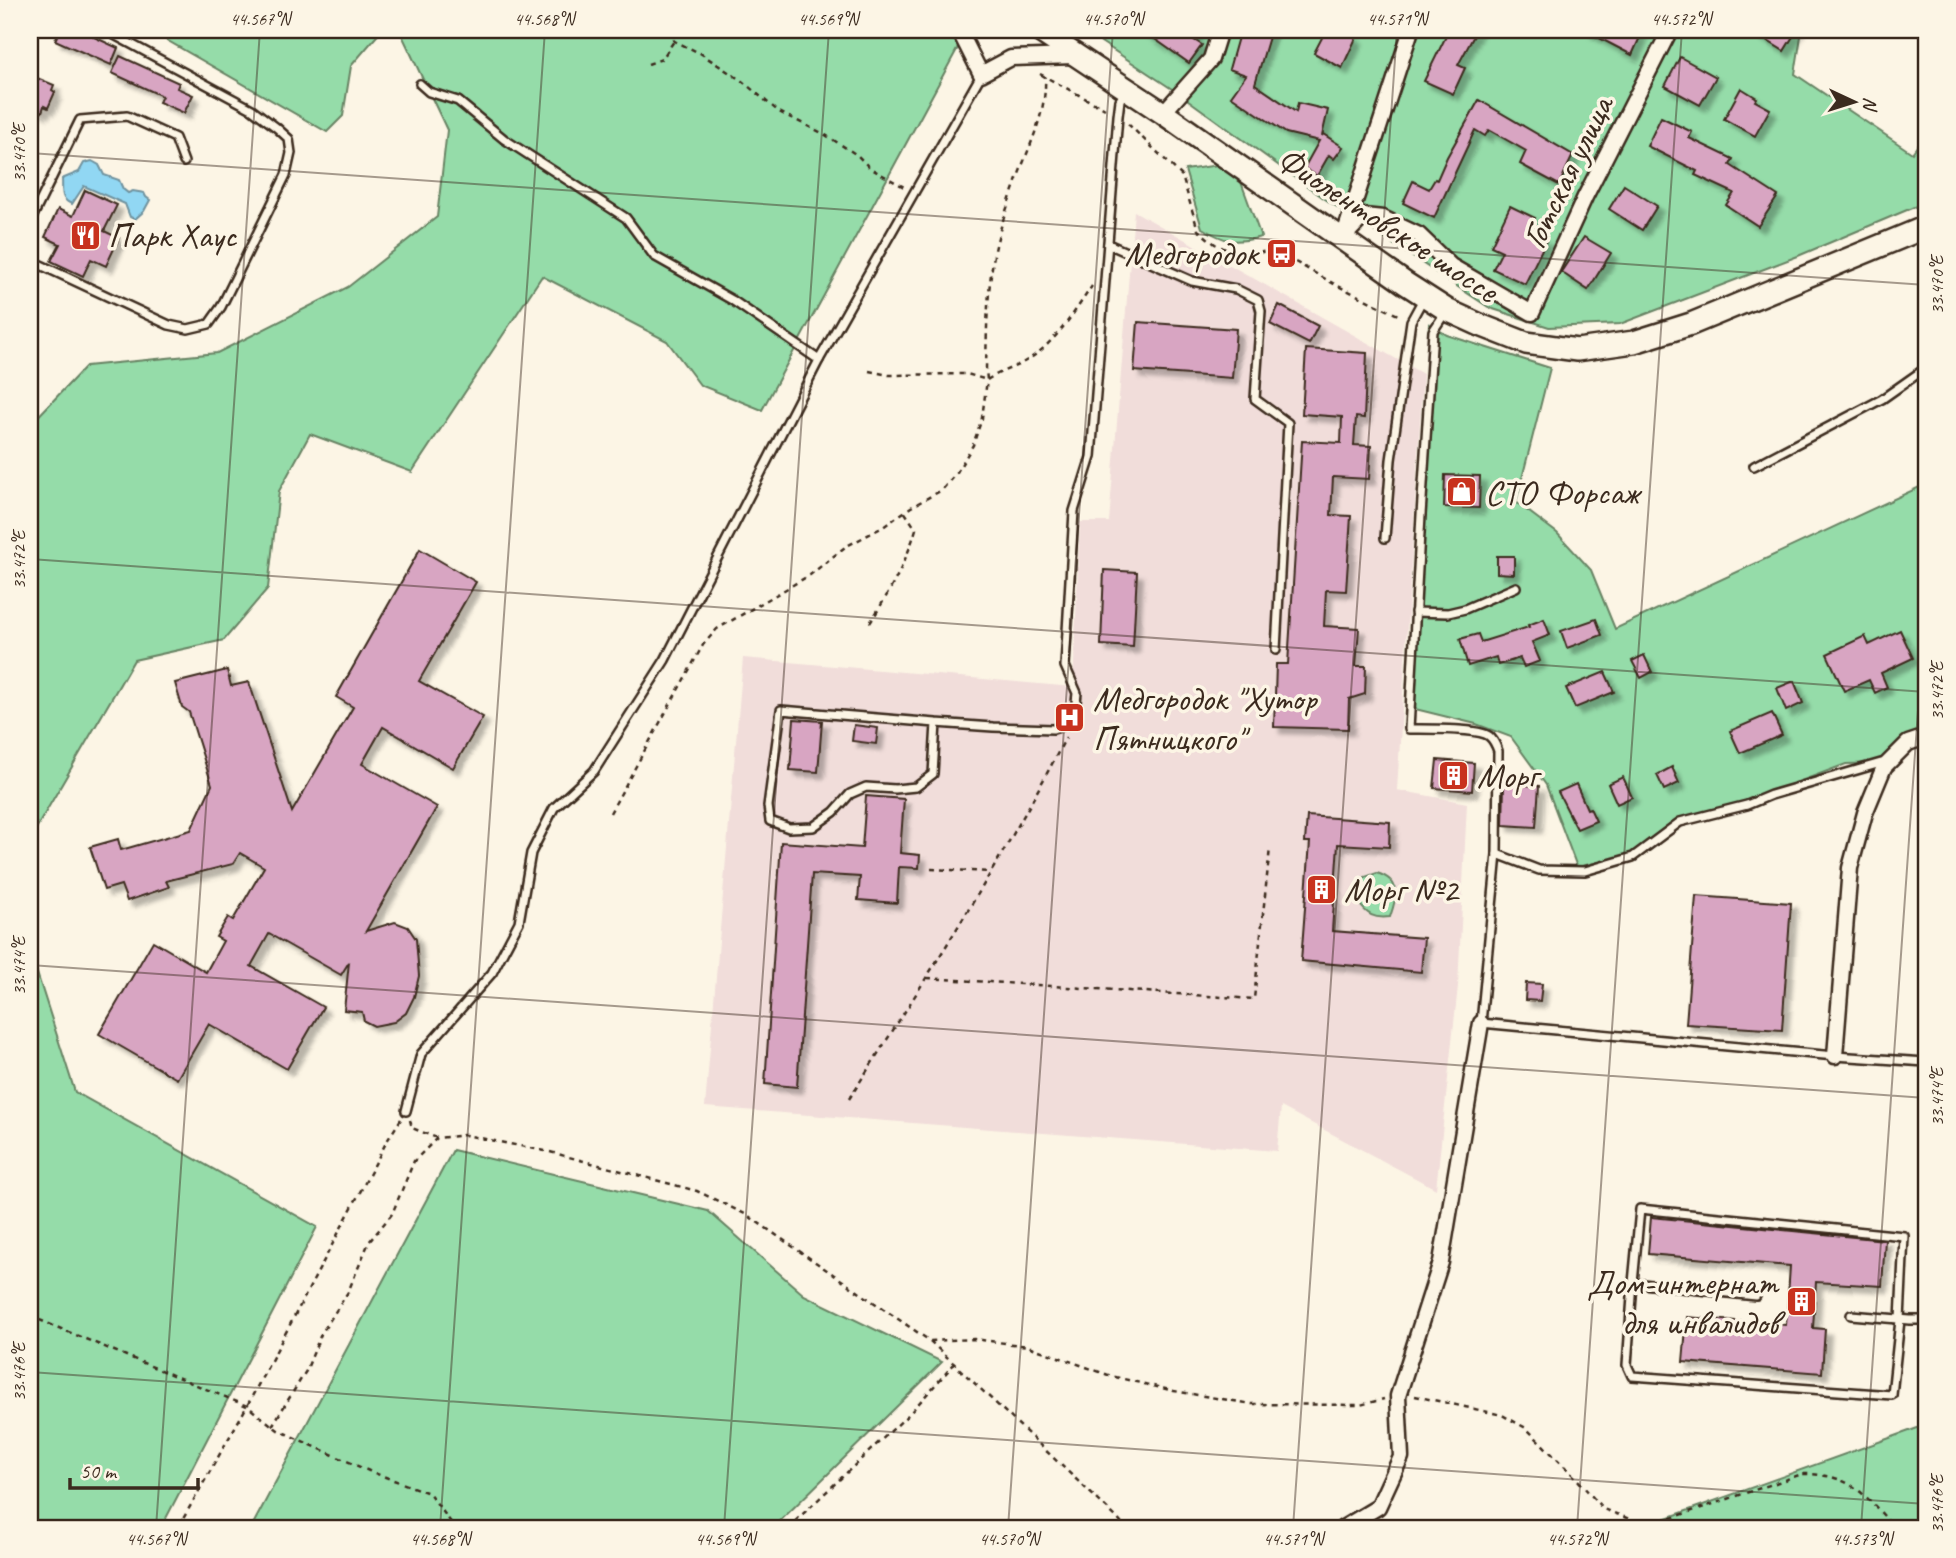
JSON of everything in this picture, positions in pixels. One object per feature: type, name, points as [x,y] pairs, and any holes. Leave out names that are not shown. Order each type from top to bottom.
[{"type":"main road","name":"Фиолентовское шоссе","points":[[1038,30],[1425,296],[1447,310],[1526,343],[1577,350],[1634,342],[1691,324],[1926,227]]},
{"type":"street","points":[[959,30],[981,74],[1011,58],[1077,56]]},
{"type":"street","points":[[1163,114],[1211,59],[1220,30]]},
{"type":"street","points":[[1342,239],[1411,30]]},
{"type":"street","name":"Готская улица","points":[[1342,239],[1364,216],[1383,218],[1419,235],[1451,265],[1532,313],[1585,197],[1670,30]]},
{"type":"street","points":[[1835,1056],[1850,868],[1865,813],[1884,767],[1908,743],[1926,737]]},
{"type":"street","points":[[1343,1528],[1378,1507],[1401,1457],[1398,1396],[1441,1262],[1481,1023]]},
{"type":"lane","points":[[30,38],[33,30]]},
{"type":"lane","points":[[30,260],[169,325],[188,329],[209,324],[221,307],[286,175],[291,153],[289,139],[277,128],[252,109],[105,30]]},
{"type":"lane","points":[[406,1111],[421,1054],[492,973],[519,922],[531,853],[554,808],[594,771],[665,660],[819,360],[981,74]]},
{"type":"lane","points":[[420,84],[429,92],[458,101],[504,139],[626,218],[654,256],[732,300],[819,360]]},
{"type":"lane","points":[[936,723],[933,775],[916,787],[866,787],[850,794],[834,812],[813,827],[789,828],[770,821],[768,806],[781,710],[993,727],[1054,729],[1074,722],[1077,693],[1065,666],[1074,511],[1091,457],[1118,116],[1126,90]]},
{"type":"lane","points":[[30,222],[80,120],[127,117],[175,138],[184,162]]},
{"type":"lane","points":[[1108,244],[1192,281],[1236,289],[1258,300],[1261,311],[1255,398],[1288,423],[1276,650]]},
{"type":"lane","points":[[1385,538],[1391,460],[1410,321],[1425,296]]},
{"type":"lane","points":[[1447,310],[1433,331],[1409,729],[1488,735],[1498,751],[1497,853],[1481,1023],[1926,1062]]},
{"type":"lane","points":[[1754,466],[1882,399],[1926,368]]},
{"type":"lane","points":[[1415,612],[1448,613],[1465,610],[1516,587]]},
{"type":"lane","points":[[1497,853],[1539,870],[1585,871],[1633,857],[1681,822],[1747,805],[1771,795],[1881,763]]},
{"type":"lane","points":[[1640,1209],[1904,1236],[1900,1320],[1892,1395],[1632,1376],[1627,1366],[1640,1209]]},
{"type":"lane","points":[[1633,1283],[1756,1296]]},
{"type":"lane","points":[[1851,1315],[1926,1320]]},
{"type":"path","points":[[670,30],[674,41],[700,53],[742,81],[779,112],[824,134],[857,155],[870,168],[913,192]]},
{"type":"path","points":[[648,64],[662,59],[674,41]]},
{"type":"path","points":[[1011,58],[1118,116],[1182,176],[1198,230],[1215,244],[1239,256],[1274,250],[1336,285],[1410,321]]},
{"type":"path","points":[[610,813],[703,645],[717,628],[810,575],[845,547],[942,490],[973,446],[988,380],[987,300],[999,234],[1014,185],[1041,118],[1046,93],[1045,76]]},
{"type":"path","points":[[988,380],[1003,369],[1023,362],[1044,347],[1065,326],[1106,266]]},
{"type":"path","points":[[869,371],[889,374],[967,374],[988,380]]},
{"type":"path","points":[[870,623],[893,586],[916,529],[904,511]]},
{"type":"path","points":[[849,1099],[991,872],[1074,722]]},
{"type":"path","points":[[927,978],[1254,999],[1270,848]]},
{"type":"path","points":[[931,869],[991,872]]},
{"type":"path","points":[[406,1111],[412,1128],[437,1138],[465,1135],[550,1152],[697,1191],[747,1215],[930,1341],[1125,1528]]},
{"type":"path","points":[[182,1528],[183,1519],[247,1406],[387,1141],[406,1111]]},
{"type":"path","points":[[272,1426],[306,1371],[321,1334],[348,1292],[369,1242],[392,1213],[414,1161],[437,1138]]},
{"type":"path","points":[[30,1316],[247,1406],[278,1430],[369,1471],[429,1493],[455,1528]]},
{"type":"path","points":[[930,1341],[974,1339],[1028,1346],[1111,1376],[1174,1391],[1252,1404],[1360,1405],[1398,1396],[1420,1396],[1502,1415],[1526,1428],[1604,1509],[1648,1526],[1802,1474],[1822,1474],[1842,1479],[1860,1490],[1895,1528]]},
{"type":"path","points":[[788,1528],[909,1413],[954,1363]]},
{"type":"shaded area","name":"Медгородок \"Хутор Пятницкого\"","points":[[1134,211],[1423,374],[1397,790],[1467,803],[1458,986],[1436,1189],[1281,1107],[1277,1151],[705,1107],[743,658],[1073,687],[1080,522],[1109,522]]},
{"type":"green space","points":[[149,30],[382,30],[351,66],[343,116],[327,132]]},
{"type":"green space","points":[[404,30],[944,30],[961,42],[762,410],[700,385],[667,341],[542,276],[412,472],[310,434],[279,491],[268,588],[224,640],[134,660],[30,839],[30,425],[86,366],[217,353],[348,287],[437,217],[447,130],[401,33]]},
{"type":"green space","points":[[1083,30],[1802,30],[1795,74],[1912,153],[1926,134],[1926,202],[1798,256],[1620,324],[1549,327],[1490,308],[1325,199],[1184,97]]},
{"type":"green space","points":[[1218,165],[1237,171],[1261,237],[1243,241],[1230,240],[1202,228],[1185,170]]},
{"type":"green space","points":[[1429,324],[1447,335],[1550,368],[1516,502],[1557,533],[1591,570],[1615,629],[1926,484],[1926,732],[1881,763],[1846,764],[1745,802],[1678,819],[1630,855],[1577,867],[1546,785],[1511,737],[1476,724],[1407,707]]},
{"type":"green space","points":[[1377,873],[1391,880],[1396,890],[1390,917],[1371,915],[1358,902],[1365,877]]},
{"type":"green space","points":[[30,951],[75,1092],[317,1227],[161,1528],[30,1528]]},
{"type":"green space","points":[[453,1150],[708,1211],[804,1295],[942,1362],[773,1528],[251,1528]]},
{"type":"green space","points":[[1926,1425],[1926,1528],[1639,1528]]},
{"type":"water","points":[[92,161],[99,165],[104,175],[119,180],[128,193],[144,193],[150,200],[144,211],[135,219],[130,217],[125,204],[84,186],[72,204],[65,200],[62,194],[62,179],[79,172],[84,163]]},
{"type":"building","points":[[60,30],[98,30],[94,37],[118,48],[111,65],[55,40]]},
{"type":"building","points":[[1142,30],[1200,30],[1194,40],[1202,45],[1189,63]]},
{"type":"building","points":[[1240,30],[1271,30],[1255,84],[1296,112],[1298,103],[1328,110],[1322,136],[1323,134],[1343,147],[1334,159],[1329,155],[1317,176],[1304,168],[1319,141],[1286,133],[1231,96],[1246,75],[1229,69]]},
{"type":"building","points":[[1326,30],[1340,30],[1356,38],[1342,68],[1314,53]]},
{"type":"building","points":[[1449,30],[1477,30],[1458,65],[1465,68],[1453,94],[1424,81]]},
{"type":"building","points":[[1584,30],[1630,30],[1641,35],[1632,55]]},
{"type":"building","points":[[1750,30],[1797,30],[1784,51]]},
{"type":"building","points":[[120,56],[179,83],[177,88],[193,95],[184,113],[159,102],[162,96],[112,73]]},
{"type":"building","points":[[1680,57],[1716,77],[1700,105],[1665,86]]},
{"type":"building","points":[[37,78],[54,85],[52,90],[55,92],[48,108],[44,106],[42,112],[30,106],[30,94]]},
{"type":"building","points":[[1741,88],[1757,98],[1755,101],[1770,109],[1755,136],[1724,119]]},
{"type":"building","points":[[1479,100],[1573,155],[1559,185],[1520,164],[1526,151],[1489,130],[1485,136],[1475,130],[1434,218],[1403,203],[1413,181],[1429,189],[1435,179],[1437,180]]},
{"type":"building","points":[[1661,117],[1692,132],[1689,138],[1733,159],[1730,165],[1778,196],[1758,226],[1726,205],[1734,193],[1695,175],[1697,171],[1647,146]]},
{"type":"building","points":[[1624,185],[1657,206],[1642,230],[1609,209]]},
{"type":"building","points":[[85,190],[117,205],[104,231],[119,238],[106,266],[91,259],[83,276],[51,261],[60,244],[45,237],[58,209],[73,216]]},
{"type":"building","points":[[1510,206],[1535,218],[1528,232],[1546,241],[1525,284],[1493,269],[1502,251],[1491,246]]},
{"type":"building","points":[[1584,237],[1611,253],[1588,290],[1561,272]]},
{"type":"building","points":[[1279,305],[1318,326],[1309,344],[1270,324]]},
{"type":"building","points":[[1138,322],[1236,329],[1232,378],[1134,371]]},
{"type":"building","points":[[1306,349],[1367,353],[1364,418],[1356,417],[1354,445],[1371,446],[1369,479],[1333,477],[1331,515],[1351,516],[1346,591],[1326,590],[1324,626],[1359,628],[1356,666],[1366,666],[1365,694],[1349,699],[1348,729],[1274,727],[1276,664],[1288,664],[1302,441],[1341,443],[1342,417],[1302,414]]},
{"type":"building","name":"СТО Форсаж","points":[[1445,475],[1480,476],[1479,508],[1444,507]]},
{"type":"building","points":[[420,549],[476,582],[419,681],[483,717],[453,768],[383,727],[362,764],[437,807],[366,931],[395,922],[408,927],[416,939],[419,976],[414,997],[406,1013],[394,1022],[374,1026],[364,1021],[362,1012],[344,1010],[349,962],[341,975],[269,934],[251,966],[323,1007],[287,1069],[209,1024],[177,1079],[99,1034],[153,941],[206,972],[223,941],[216,937],[228,917],[233,920],[264,867],[240,853],[233,864],[166,881],[169,887],[127,901],[121,885],[104,890],[90,847],[118,839],[121,850],[191,830],[212,785],[189,712],[182,707],[175,683],[227,670],[231,686],[249,682],[292,812],[353,707],[336,697]]},
{"type":"building","points":[[1497,556],[1514,556],[1514,574],[1497,573]]},
{"type":"building","points":[[1104,570],[1137,572],[1133,647],[1101,645]]},
{"type":"building","points":[[1544,619],[1550,635],[1532,642],[1540,661],[1524,667],[1520,658],[1498,665],[1496,657],[1468,666],[1460,639],[1478,634],[1481,642],[1529,627],[1528,625]]},
{"type":"building","points":[[1596,619],[1602,635],[1567,648],[1561,631]]},
{"type":"building","points":[[1900,630],[1913,658],[1881,673],[1887,687],[1875,693],[1869,680],[1844,691],[1827,654],[1865,636],[1869,645]]},
{"type":"building","points":[[1644,655],[1652,672],[1641,678],[1632,661]]},
{"type":"building","points":[[1605,672],[1614,692],[1575,708],[1566,688]]},
{"type":"building","points":[[1794,681],[1803,703],[1786,711],[1777,688]]},
{"type":"building","points":[[1772,713],[1782,735],[1740,753],[1730,731]]},
{"type":"building","points":[[794,719],[822,721],[818,772],[790,770]]},
{"type":"building","points":[[854,725],[878,728],[876,744],[852,741]]},
{"type":"building","name":"Морг","points":[[1437,760],[1474,763],[1472,791],[1434,788]]},
{"type":"building","points":[[1672,767],[1679,783],[1664,790],[1657,775]]},
{"type":"building","points":[[1623,777],[1632,797],[1617,804],[1608,784]]},
{"type":"building","points":[[1504,784],[1539,786],[1536,827],[1503,825]]},
{"type":"building","points":[[1576,784],[1587,809],[1590,808],[1596,821],[1577,829],[1558,792]]},
{"type":"building","points":[[866,796],[904,799],[900,853],[920,855],[919,868],[899,867],[897,903],[858,900],[860,877],[812,874],[797,1087],[765,1084],[781,842],[862,848]]},
{"type":"building","name":"Морг №2","points":[[1307,816],[1390,822],[1389,847],[1338,844],[1332,931],[1424,938],[1421,972],[1301,961],[1310,842],[1305,842]]},
{"type":"building","points":[[1696,896],[1791,903],[1782,1030],[1686,1024]]},
{"type":"building","points":[[1526,983],[1542,984],[1540,1001],[1525,1000]]},
{"type":"building","name":"Дом-интернат для инвалидов","points":[[1651,1217],[1885,1240],[1882,1286],[1816,1282],[1813,1328],[1825,1329],[1822,1373],[1683,1362],[1687,1317],[1786,1325],[1790,1266],[1648,1254]]},
{"type":"place","name":"Парк Хаус","points":[[85,235]]},
{"type":"place","name":"Медгородок","points":[[1281,253]]},
{"type":"place","name":"СТО Форсаж","points":[[1462,492]]},
{"type":"place","name":"Медгородок \"Хутор Пятницкого\"","points":[[1070,718]]},
{"type":"place","name":"Морг","points":[[1454,775]]},
{"type":"place","name":"Морг №2","points":[[1321,889]]},
{"type":"place","name":"Дом-интернат для инвалидов","points":[[1801,1302]]}]
